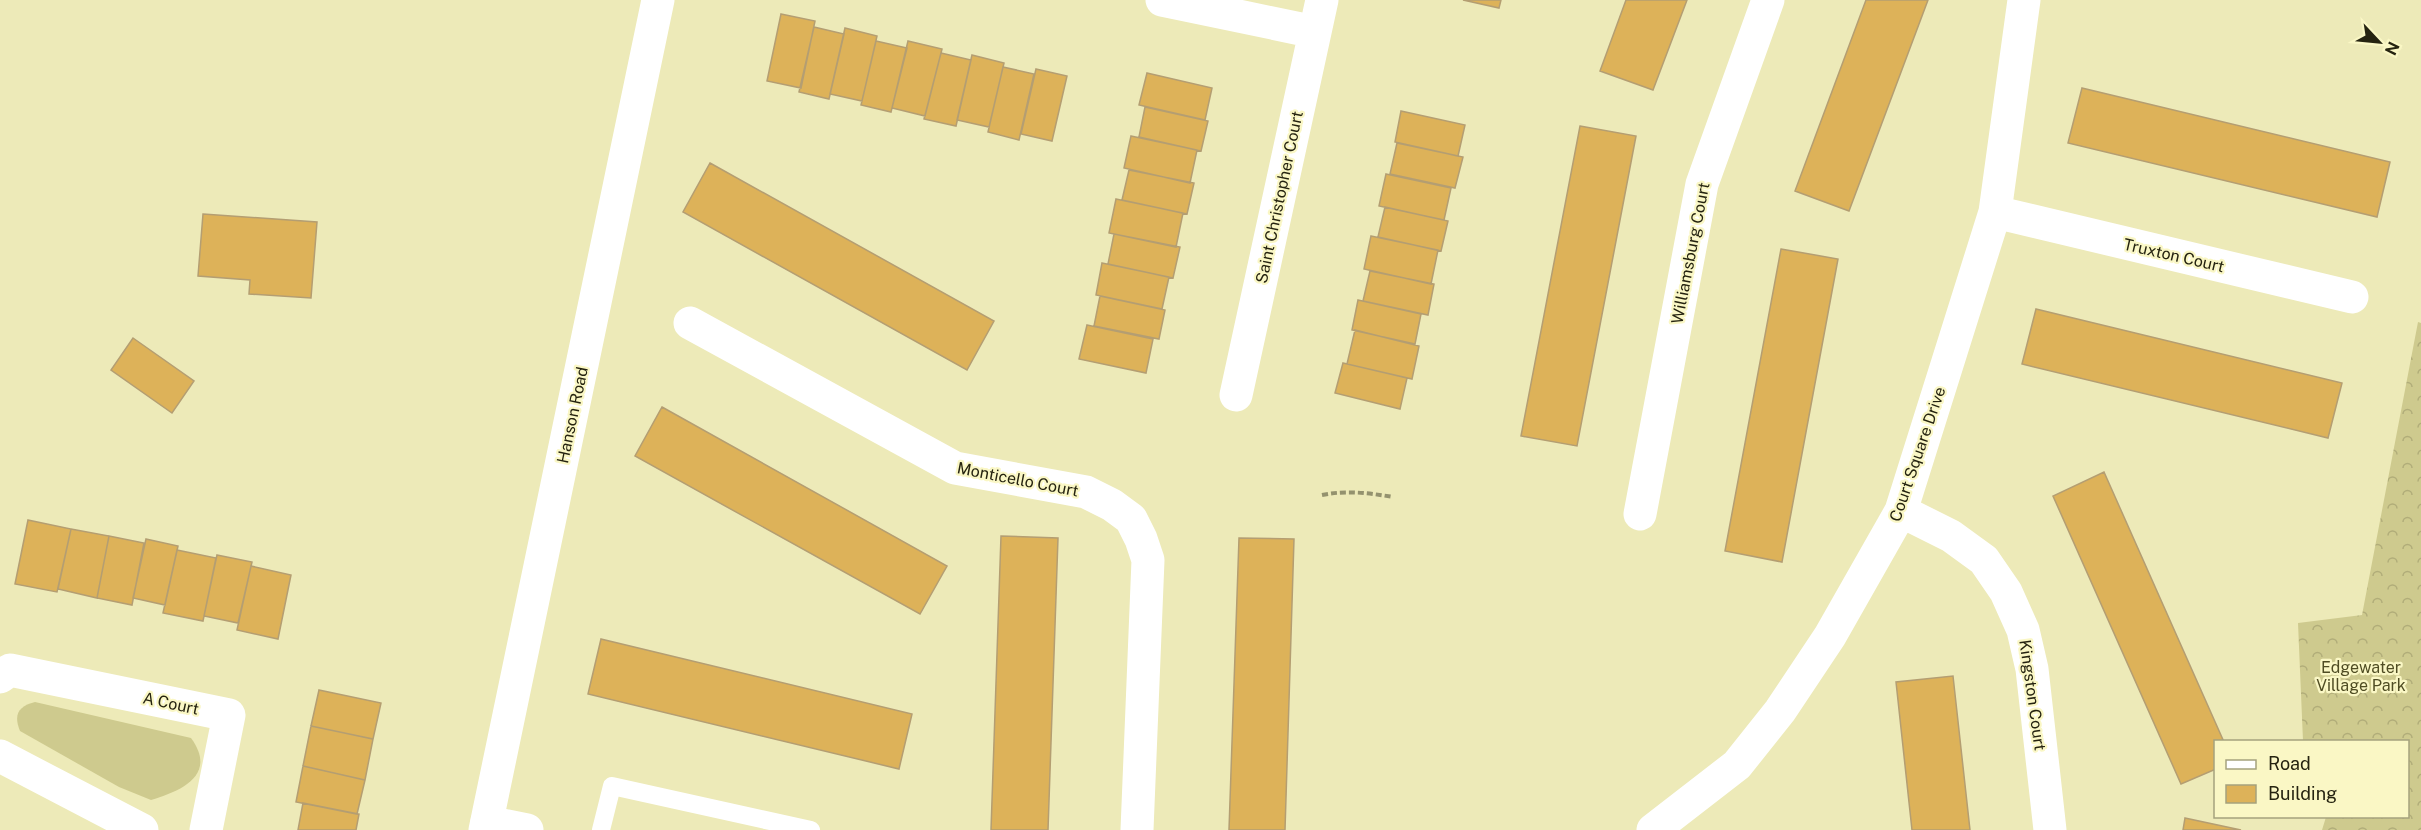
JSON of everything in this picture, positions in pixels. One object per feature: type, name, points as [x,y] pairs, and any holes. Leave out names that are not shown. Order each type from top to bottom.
[{"type":"street","name":"Hanson Road","points":[[486,826],[658,0]]},
{"type":"street","points":[[1162,0],[1315,32]]},
{"type":"street","name":"Saint Christopher Court","points":[[1236,394],[1322,0]]},
{"type":"street","name":"Williamsburg Court","points":[[1640,514],[1702,184],[1768,0]]},
{"type":"street","name":"Court Square Drive","points":[[1653,830],[1737,765],[1780,711],[1830,636],[1900,512],[1995,212],[2024,0]]},
{"type":"street","name":"Truxton Court","points":[[1995,212],[2352,297]]},
{"type":"street","name":"Monticello Court","points":[[690,323],[955,468],[1086,492],[1112,505],[1131,519],[1148,560],[1137,830]]},
{"type":"street","name":"Kingston Court","points":[[1900,512],[1951,536],[1984,560],[2006,592],[2024,630],[2032,669],[2050,830]]},
{"type":"street","name":"A Court","points":[[0,677],[10,670],[229,715],[206,830]]},
{"type":"street","points":[[0,756],[142,830]]},
{"type":"street","points":[[486,826],[527,830]]},
{"type":"lane","points":[[601,830],[612,786],[811,830]]},
{"type":"path","points":[[1322,495],[1339,492],[1393,497]]},
{"type":"green space","name":"Edgewater Village Park","points":[[2418,322],[2421,323],[2421,830],[2322,830],[2326,818],[2409,818],[2409,740],[2303,740],[2298,623],[2362,615]]},
{"type":"green space","points":[[35,702],[191,738],[198,751],[200,762],[198,772],[192,780],[174,792],[151,800],[119,787],[20,731],[17,715],[21,708]]},
{"type":"building","points":[[1463,0],[1501,0],[1499,8]]},
{"type":"building","points":[[1626,0],[1687,0],[1653,90],[1600,71]]},
{"type":"building","points":[[1866,0],[1928,0],[1849,211],[1795,191]]},
{"type":"building","points":[[781,14],[815,21],[801,88],[767,81]]},
{"type":"building","points":[[814,27],[844,34],[829,99],[799,92]]},
{"type":"building","points":[[845,28],[877,36],[862,101],[830,94]]},
{"type":"building","points":[[876,41],[907,48],[891,112],[861,105]]},
{"type":"building","points":[[908,41],[942,49],[925,116],[892,108]]},
{"type":"building","points":[[941,53],[971,60],[956,126],[924,119]]},
{"type":"building","points":[[972,55],[1004,63],[989,127],[957,120]]},
{"type":"building","points":[[1003,67],[1034,74],[1019,140],[988,132]]},
{"type":"building","points":[[1036,69],[1067,76],[1052,141],[1021,134]]},
{"type":"building","points":[[1147,73],[1212,88],[1205,120],[1139,105]]},
{"type":"building","points":[[2082,88],[2390,162],[2377,217],[2068,143]]},
{"type":"building","points":[[1145,107],[1208,121],[1201,151],[1139,137]]},
{"type":"building","points":[[1401,111],[1465,125],[1458,156],[1395,142]]},
{"type":"building","points":[[1580,126],[1636,136],[1577,446],[1521,436]]},
{"type":"building","points":[[1131,136],[1197,150],[1190,183],[1124,168]]},
{"type":"building","points":[[1397,143],[1463,157],[1455,188],[1390,174]]},
{"type":"building","points":[[710,163],[994,321],[967,370],[683,212]]},
{"type":"building","points":[[1129,170],[1194,183],[1187,214],[1122,200]]},
{"type":"building","points":[[1386,174],[1451,188],[1444,220],[1379,206]]},
{"type":"building","points":[[1116,199],[1183,213],[1176,247],[1109,233]]},
{"type":"building","points":[[1385,207],[1448,221],[1441,251],[1378,237]]},
{"type":"building","points":[[203,214],[317,222],[311,298],[249,294],[250,280],[198,276]]},
{"type":"building","points":[[1114,234],[1180,247],[1173,278],[1108,264]]},
{"type":"building","points":[[1371,236],[1438,250],[1431,284],[1364,269]]},
{"type":"building","points":[[1781,249],[1838,259],[1782,562],[1725,551]]},
{"type":"building","points":[[1102,263],[1169,277],[1162,309],[1096,295]]},
{"type":"building","points":[[1370,271],[1434,284],[1428,315],[1363,301]]},
{"type":"building","points":[[1100,296],[1165,310],[1159,339],[1094,326]]},
{"type":"building","points":[[1358,300],[1421,314],[1415,344],[1352,330]]},
{"type":"building","points":[[2036,309],[2342,383],[2328,438],[2022,364]]},
{"type":"building","points":[[1087,325],[1153,339],[1146,373],[1079,359]]},
{"type":"building","points":[[1355,330],[1419,346],[1412,379],[1347,364]]},
{"type":"building","points":[[133,338],[194,381],[172,413],[111,370]]},
{"type":"building","points":[[1343,363],[1407,378],[1400,409],[1335,393]]},
{"type":"building","points":[[662,407],[947,566],[920,614],[635,456]]},
{"type":"building","points":[[2104,472],[2223,740],[2214,740],[2214,770],[2181,784],[2053,496]]},
{"type":"building","points":[[28,520],[71,529],[57,592],[15,584]]},
{"type":"building","points":[[71,529],[109,536],[97,598],[58,589]]},
{"type":"building","points":[[109,536],[144,543],[132,605],[97,598]]},
{"type":"building","points":[[1001,536],[1058,538],[1048,830],[991,830]]},
{"type":"building","points":[[1239,538],[1294,539],[1285,830],[1229,830]]},
{"type":"building","points":[[146,539],[178,546],[165,605],[133,598]]},
{"type":"building","points":[[177,550],[216,558],[203,621],[163,613]]},
{"type":"building","points":[[217,555],[252,562],[238,623],[204,616]]},
{"type":"building","points":[[251,566],[291,575],[278,639],[237,630]]},
{"type":"building","points":[[601,639],[912,714],[899,769],[588,694]]},
{"type":"building","points":[[1953,676],[1970,830],[1912,830],[1896,682]]},
{"type":"building","points":[[319,690],[381,703],[373,739],[311,726]]},
{"type":"building","points":[[311,726],[373,739],[365,780],[303,766]]},
{"type":"building","points":[[303,766],[365,780],[357,814],[296,802]]},
{"type":"building","points":[[303,803],[359,814],[356,830],[298,830]]},
{"type":"building","points":[[2185,818],[2241,830],[2183,830]]}]
